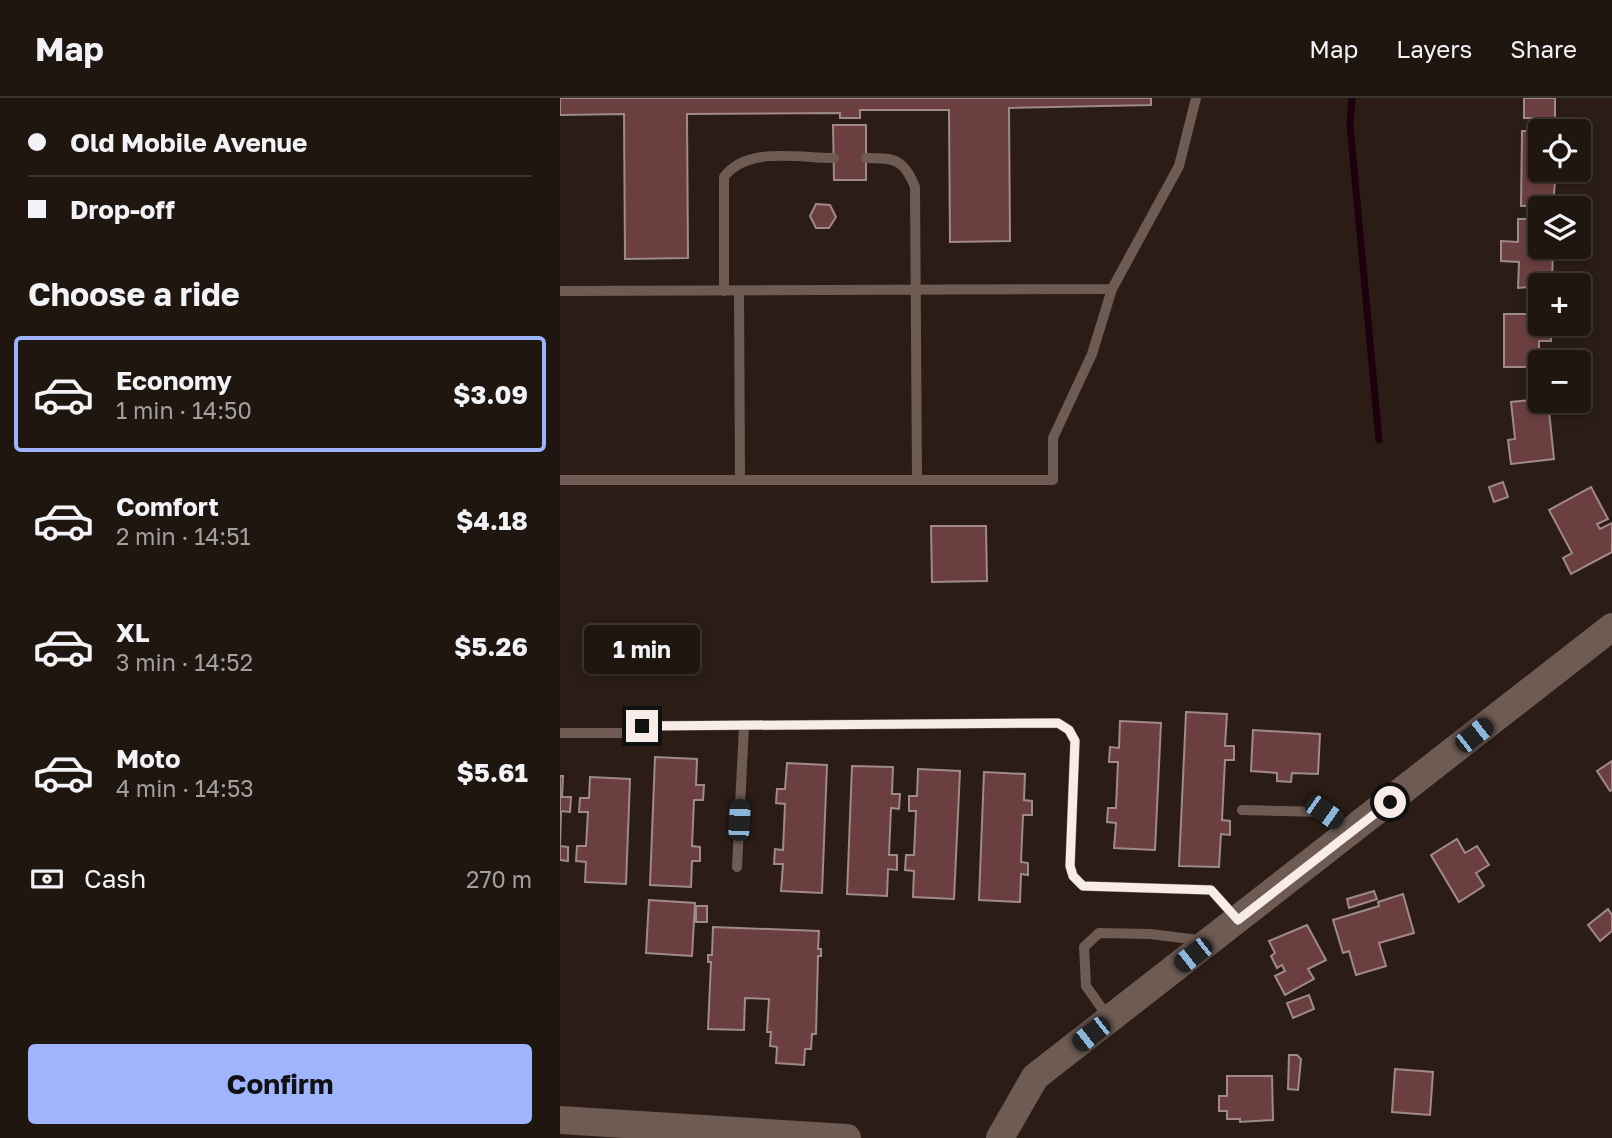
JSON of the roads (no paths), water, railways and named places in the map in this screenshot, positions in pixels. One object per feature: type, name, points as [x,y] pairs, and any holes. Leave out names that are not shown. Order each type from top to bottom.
[{"type":"street","points":[[1000,1138],[1035,1077],[1612,627]]},
{"type":"street","points":[[560,1120],[848,1138]]},
{"type":"lane","points":[[560,480],[1053,480],[1053,438],[1092,354],[1112,289],[1179,166],[1196,98]]},
{"type":"lane","points":[[724,291],[724,177],[733,164],[748,158],[834,158]]},
{"type":"lane","points":[[866,158],[891,158],[908,169],[915,187],[917,480]]},
{"type":"lane","points":[[560,291],[1112,289]]},
{"type":"lane","points":[[739,291],[740,480]]},
{"type":"lane","points":[[560,733],[622,733],[642,726],[1058,723],[1069,730],[1075,741],[1070,866],[1073,876],[1083,886],[1211,890],[1238,920]]},
{"type":"lane","points":[[737,867],[744,725]]},
{"type":"lane","points":[[1242,810],[1324,812],[1352,831]]},
{"type":"lane","points":[[1110,1020],[1086,986],[1084,947],[1099,933],[1150,934],[1210,942]]},
{"type":"waterway","points":[[1352,98],[1350,125],[1379,440]]}]
